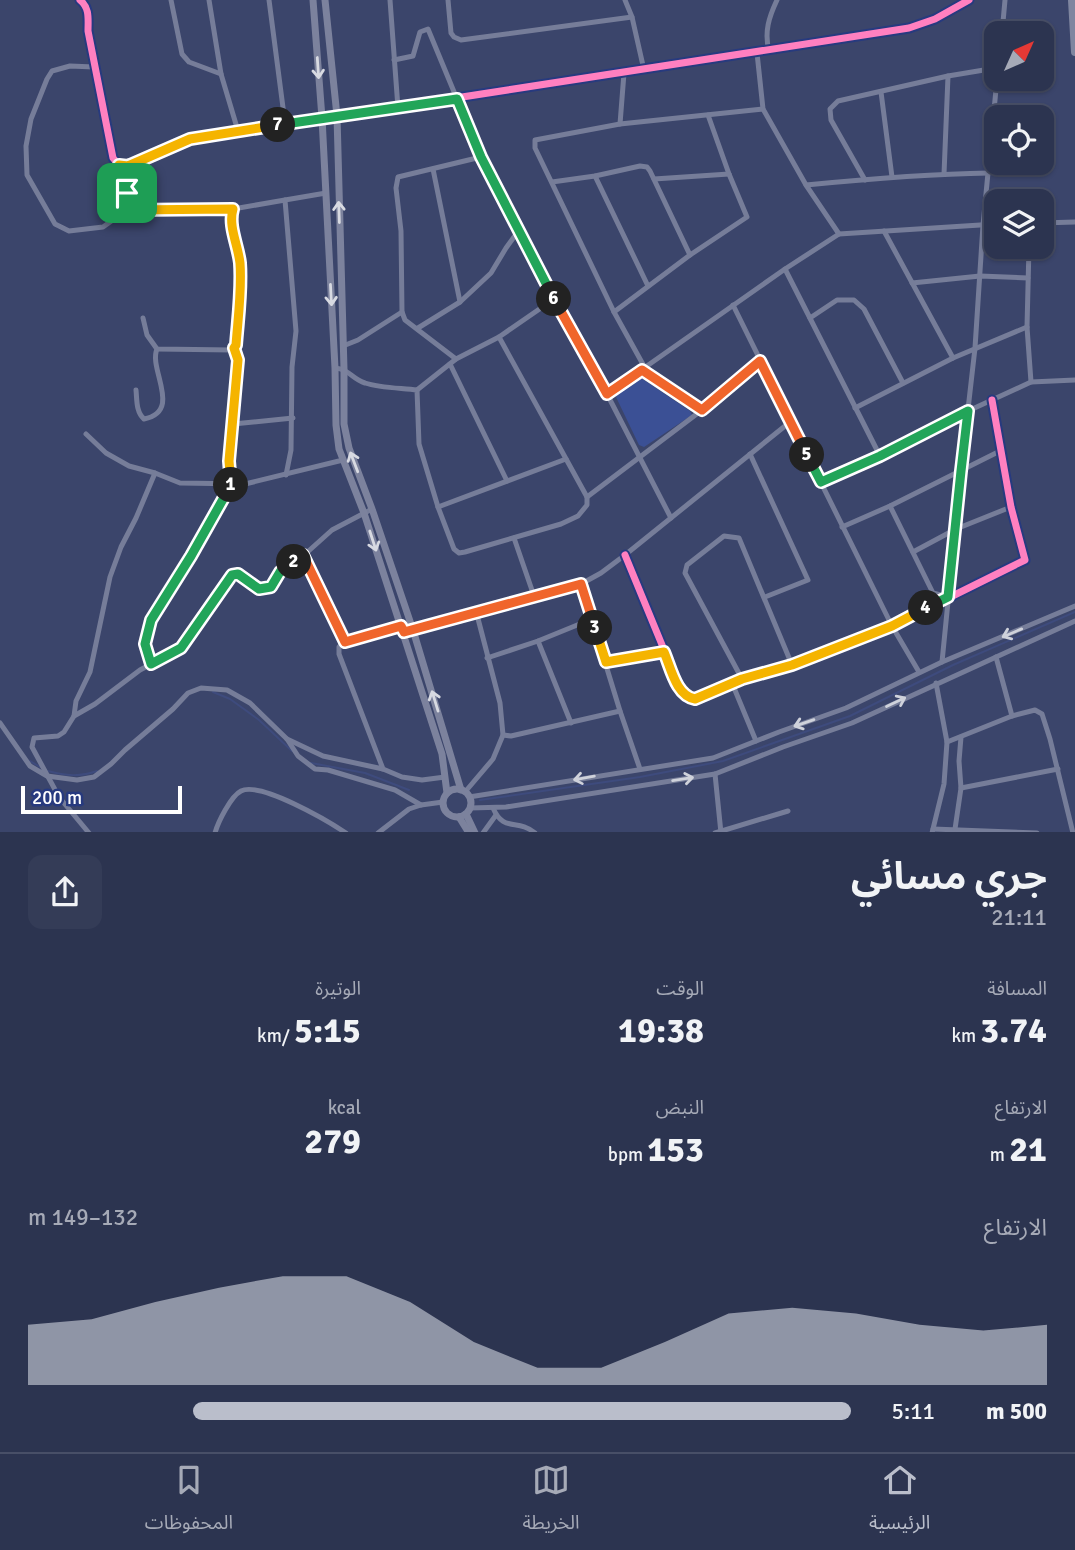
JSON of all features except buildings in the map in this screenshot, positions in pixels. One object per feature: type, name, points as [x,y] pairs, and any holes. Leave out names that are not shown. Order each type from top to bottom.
[{"type":"main road","points":[[313,0],[322,118],[339,449],[368,511],[413,630],[465,793],[469,832]]},
{"type":"main road","points":[[325,0],[337,116],[344,424],[348,448],[442,754],[447,793],[443,802],[446,813],[452,817],[465,813]]},
{"type":"main road","points":[[322,118],[909,29],[935,19],[969,0]]},
{"type":"main road","points":[[1072,0],[1075,52]]},
{"type":"main road","points":[[447,793],[454,789],[465,793]]},
{"type":"main road","points":[[465,813],[475,832]]},
{"type":"street","points":[[80,0],[88,10],[88,31],[94,67],[113,158],[119,165],[119,177],[127,193],[127,210]]},
{"type":"street","points":[[171,0],[182,54],[188,62],[221,74]]},
{"type":"street","points":[[209,0],[221,74],[237,131]]},
{"type":"street","points":[[269,0],[285,123]]},
{"type":"street","points":[[390,0],[398,108]]},
{"type":"street","points":[[447,0],[451,33],[460,40],[632,17]]},
{"type":"street","points":[[625,0],[632,17],[644,70]]},
{"type":"street","points":[[769,51],[766,41],[767,27],[778,0]]},
{"type":"street","points":[[1003,21],[1005,0]]},
{"type":"street","points":[[394,60],[413,56],[420,32],[428,29],[481,157],[671,519]]},
{"type":"street","points":[[757,53],[763,109],[806,185],[839,234]]},
{"type":"street","points":[[94,67],[69,66],[52,71],[31,119],[26,146],[27,175],[55,224],[69,231],[103,227],[127,210],[233,209],[326,193]]},
{"type":"street","points":[[864,180],[831,120],[830,109],[838,101],[984,70]]},
{"type":"street","points":[[620,124],[624,73]]},
{"type":"street","points":[[944,174],[948,76]]},
{"type":"street","points":[[881,92],[892,177]]},
{"type":"street","points":[[702,410],[643,369],[535,148],[535,140],[620,124],[763,109]]},
{"type":"street","points":[[614,312],[690,255],[747,217],[708,115]]},
{"type":"street","points":[[119,165],[128,166],[190,139],[322,118]]},
{"type":"street","points":[[456,359],[405,320],[402,312],[398,177],[481,157]]},
{"type":"street","points":[[552,182],[647,167],[690,255]]},
{"type":"street","points":[[433,169],[460,302]]},
{"type":"street","points":[[806,185],[892,177],[984,173]]},
{"type":"street","points":[[654,179],[729,174]]},
{"type":"street","points":[[595,176],[648,286]]},
{"type":"street","points":[[285,200],[296,331],[292,367],[292,450],[286,475]]},
{"type":"street","points":[[151,664],[145,644],[151,620],[231,484],[229,461],[238,360],[234,348],[240,295],[240,261],[232,222],[233,209]]},
{"type":"street","points":[[1054,223],[1075,222]]},
{"type":"street","points":[[607,394],[839,234],[984,225],[975,348],[942,662]]},
{"type":"street","points":[[418,328],[460,302],[491,273],[519,230]]},
{"type":"street","points":[[884,231],[953,358]]},
{"type":"street","points":[[1028,259],[1027,327],[1031,382]]},
{"type":"street","points":[[785,269],[880,456]]},
{"type":"street","points":[[912,283],[980,276],[1028,278]]},
{"type":"street","points":[[335,368],[344,369],[365,383],[417,390],[456,359],[499,337],[554,299]]},
{"type":"street","points":[[810,318],[837,300],[854,300],[864,309],[903,383]]},
{"type":"street","points":[[733,305],[892,626],[919,672]]},
{"type":"street","points":[[343,346],[358,340],[402,312]]},
{"type":"street","points":[[143,318],[147,335],[157,349]]},
{"type":"street","points":[[855,408],[953,358],[1027,327]]},
{"type":"street","points":[[417,390],[419,444],[453,549],[465,552],[561,524],[578,516],[587,505],[587,497],[499,337]]},
{"type":"street","points":[[157,349],[222,351],[234,348]]},
{"type":"street","points":[[136,390],[140,416],[144,419],[155,415],[163,398],[154,356],[157,349]]},
{"type":"street","points":[[587,497],[702,410],[760,361]]},
{"type":"street","points":[[450,363],[507,481]]},
{"type":"street","points":[[821,482],[1031,382],[1075,380]]},
{"type":"street","points":[[625,555],[664,652],[681,691],[687,698],[695,699],[742,679],[792,665],[892,626],[1025,560],[1011,507],[992,400]]},
{"type":"street","points":[[233,424],[293,418]]},
{"type":"street","points":[[383,769],[339,654],[339,647],[345,642],[403,629],[413,630],[581,584],[625,555],[790,422]]},
{"type":"street","points":[[86,434],[106,453],[129,466],[180,483],[245,484],[343,460]]},
{"type":"street","points":[[842,527],[1000,451]]},
{"type":"street","points":[[750,454],[808,580],[765,597]]},
{"type":"street","points":[[438,507],[566,459]]},
{"type":"street","points":[[89,832],[59,797],[32,747],[32,740],[58,736],[64,732],[74,716],[76,701],[96,652],[110,577],[155,473]]},
{"type":"street","points":[[890,506],[933,593],[948,597]]},
{"type":"street","points":[[913,552],[956,529],[1011,507]]},
{"type":"street","points":[[74,716],[95,704],[140,670],[181,648],[232,575],[238,574],[259,589],[271,587],[280,572],[332,530],[368,511]]},
{"type":"street","points":[[742,679],[685,573],[687,565],[724,536],[739,538],[792,665]]},
{"type":"street","points":[[514,538],[534,596]]},
{"type":"street","points":[[303,555],[345,642]]},
{"type":"street","points":[[581,584],[640,769]]},
{"type":"street","points":[[465,793],[713,758],[846,708],[919,672],[1075,606]]},
{"type":"street","points":[[465,793],[493,759],[503,735],[500,703],[476,611]]},
{"type":"street","points":[[487,658],[592,619]]},
{"type":"street","points":[[465,813],[715,774],[852,723],[1075,621]]},
{"type":"street","points":[[538,641],[571,723]]},
{"type":"street","points":[[606,662],[664,652]]},
{"type":"street","points":[[996,657],[1012,716]]},
{"type":"street","points":[[936,683],[947,742],[944,784],[933,831],[956,829],[1037,832]]},
{"type":"street","points":[[732,684],[756,741]]},
{"type":"street","points":[[0,723],[30,766],[47,776],[77,780],[94,777],[111,764],[188,693],[201,688],[227,690],[250,703],[287,739],[298,756],[315,769],[328,770],[395,789],[421,804]]},
{"type":"street","points":[[947,742],[1012,716],[1035,710],[1042,714],[1073,832]]},
{"type":"street","points":[[503,735],[511,736],[620,711]]},
{"type":"street","points":[[956,829],[961,788],[961,737]]},
{"type":"street","points":[[287,739],[323,756],[383,769],[402,777],[422,780],[445,777]]},
{"type":"street","points":[[961,788],[1058,769]]},
{"type":"street","points":[[715,774],[719,832],[788,811]]},
{"type":"street","points":[[215,832],[233,799],[239,792],[250,789],[295,804],[346,832]]},
{"type":"street","points":[[378,832],[409,809],[421,804],[443,802]]},
{"type":"street","points":[[493,808],[496,815],[507,824],[523,825],[535,832]]},
{"type":"street","points":[[483,832],[496,815]]},
{"type":"shaded area","points":[[641,378],[692,415],[644,447],[639,445],[616,397]]},
{"type":"waterway","points":[[480,800],[640,777],[723,761],[850,716],[953,665],[1075,612]]},
{"type":"waterway","points":[[213,692],[230,699],[259,720],[292,751]]},
{"type":"waterway","points":[[30,761],[40,767]]},
{"type":"waterway","points":[[311,763],[365,773],[409,790]]},
{"type":"waterway","points":[[48,771],[73,775],[97,771]]},
{"type":"cycle path","points":[[80,0],[88,14],[88,31],[113,158],[119,165],[128,166],[190,139],[909,28],[935,19],[969,0]]},
{"type":"cycle path","points":[[625,555],[681,691],[687,698],[695,699],[742,679],[792,665],[892,626],[1025,560],[1011,507],[992,400]]},
{"type":"route","points":[[457,99],[481,157],[554,299],[607,394],[642,370],[702,410],[760,361],[821,482],[880,456],[968,411],[948,597],[892,626],[792,665],[742,679],[695,699],[687,698],[681,691],[664,652],[606,662],[581,584],[404,632],[401,626],[345,642],[303,555],[280,572],[271,587],[259,589],[238,574],[232,575],[181,648],[151,664],[145,644],[151,620],[231,484],[229,461],[238,360],[234,348],[240,295],[240,261],[231,215],[233,209],[127,210],[127,193],[119,177],[119,165],[128,166],[190,139],[457,99]]}]
